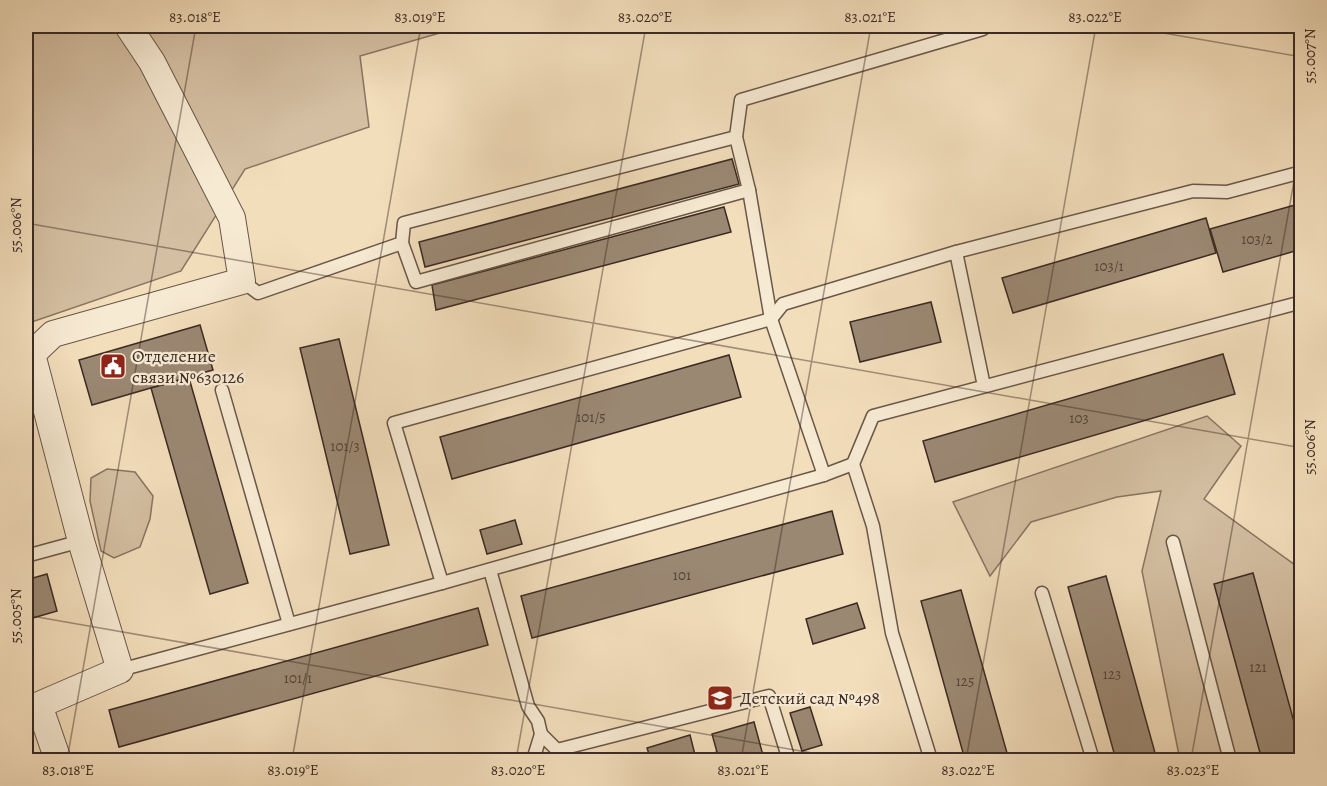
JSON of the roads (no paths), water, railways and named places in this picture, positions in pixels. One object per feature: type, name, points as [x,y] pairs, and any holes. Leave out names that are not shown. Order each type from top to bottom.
[{"type":"street","points":[[58,760],[32,706],[120,670],[29,355],[53,334],[242,281],[232,218],[152,62],[128,26]]},
{"type":"lane","points":[[824,475],[771,319],[749,190],[736,137],[741,100],[983,30],[984,26]]},
{"type":"lane","points":[[736,137],[404,223],[402,243],[416,282],[749,190]]},
{"type":"lane","points":[[442,583],[394,423],[771,319],[783,304],[956,252],[1193,191],[1227,192],[1302,172]]},
{"type":"lane","points":[[242,281],[258,293],[402,243]]},
{"type":"lane","points":[[956,252],[984,386]]},
{"type":"lane","points":[[931,760],[892,633],[873,526],[853,464],[873,416],[1302,302]]},
{"type":"lane","points":[[222,390],[289,624]]},
{"type":"lane","points":[[120,670],[490,570],[824,475],[853,464]]},
{"type":"lane","points":[[26,556],[81,541]]},
{"type":"lane","points":[[1173,542],[1230,760]]},
{"type":"lane","points":[[490,570],[528,706],[538,721],[541,734],[533,760]]},
{"type":"lane","points":[[1042,593],[1093,760]]},
{"type":"lane","points":[[541,734],[557,750],[769,696],[789,760]]},
{"type":"place","name":"Отделение связи №630126","points":[[113,366]]},
{"type":"place","name":"Детский сад №498","points":[[720,698]]}]
